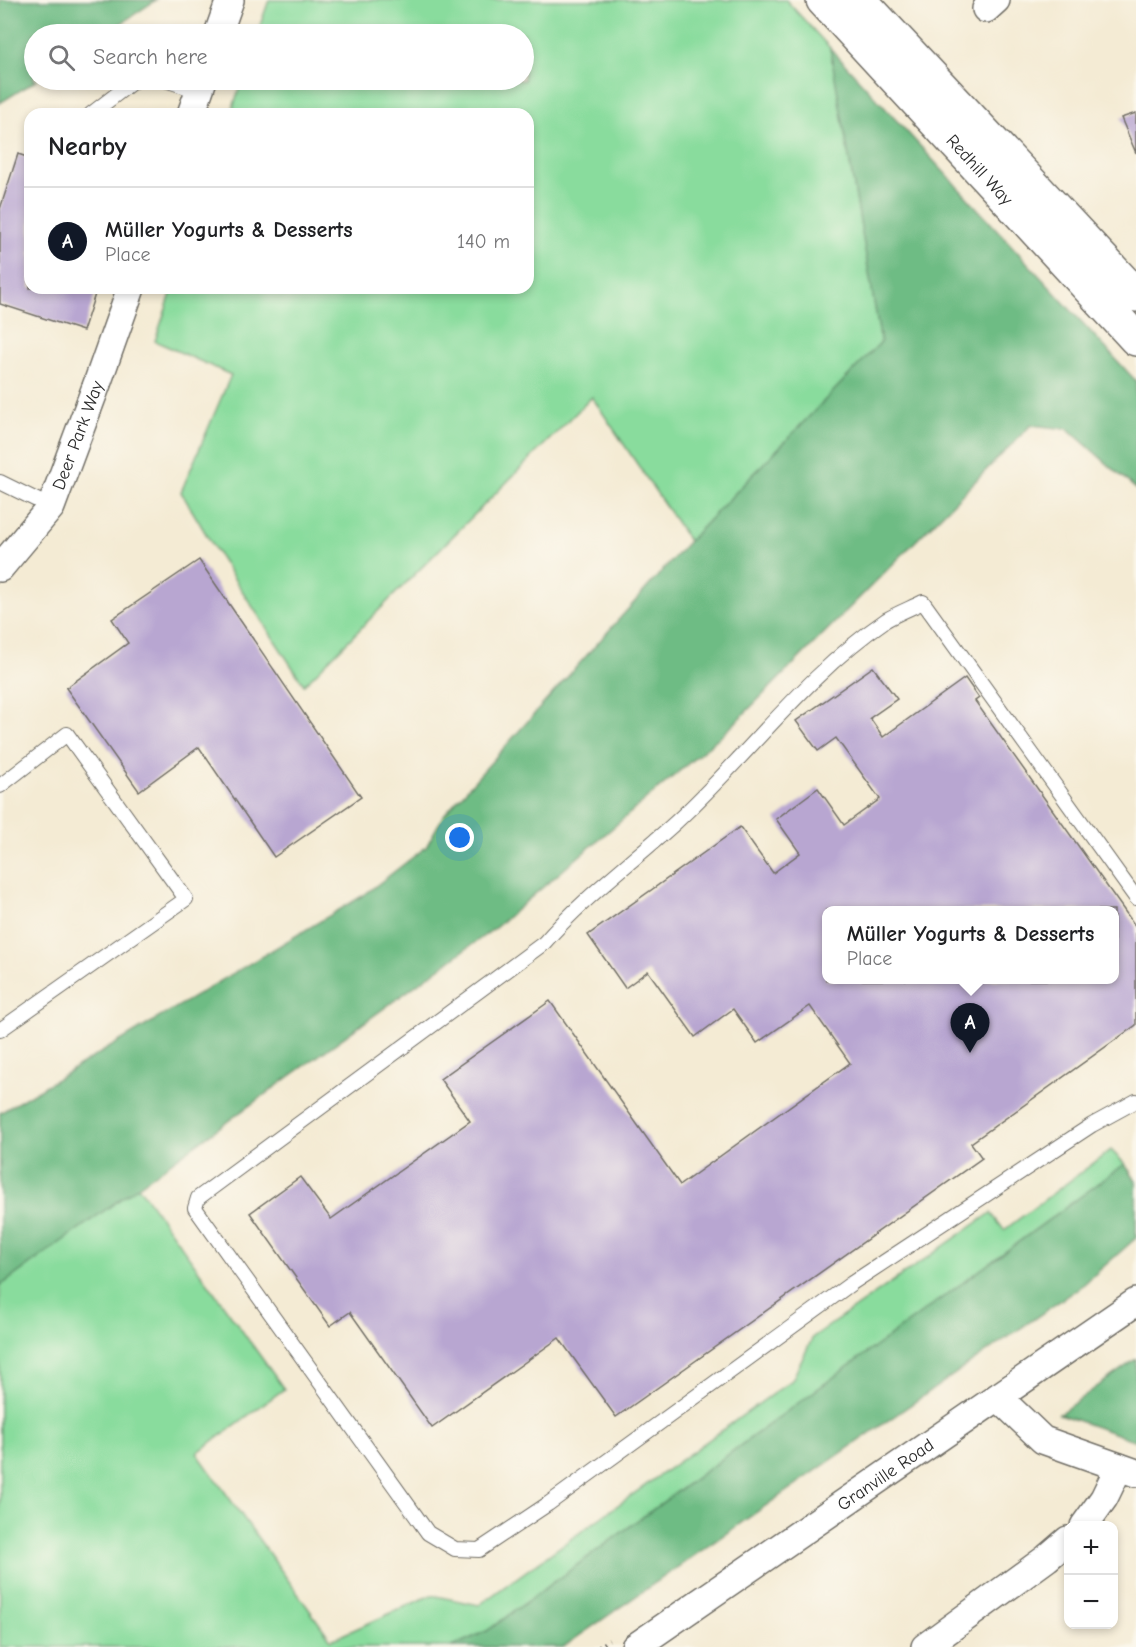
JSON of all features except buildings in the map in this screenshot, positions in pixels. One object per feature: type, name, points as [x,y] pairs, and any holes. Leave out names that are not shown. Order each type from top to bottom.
[{"type":"main road","name":"Redhill Way","points":[[823,0],[1136,339]]},
{"type":"main road","name":"Redhill Way","points":[[860,0],[1136,295]]},
{"type":"street","points":[[222,24],[230,0]]},
{"type":"street","name":"Deer Park Way","points":[[0,568],[51,507],[129,294]]},
{"type":"street","name":"Granville Road","points":[[635,1647],[1136,1302]]},
{"type":"street","points":[[998,1397],[1043,1440],[1128,1470],[1088,1521]]},
{"type":"street","points":[[925,1647],[1064,1543]]},
{"type":"lane","points":[[100,108],[122,90]]},
{"type":"lane","points":[[0,482],[51,507]]},
{"type":"lane","points":[[1136,898],[923,602],[887,620],[811,681],[732,767],[675,823],[567,916],[544,943],[198,1198],[195,1208],[428,1533],[455,1549],[479,1550],[548,1504],[852,1283],[1092,1125],[1136,1101]]},
{"type":"lane","points":[[0,786],[67,734],[186,899],[0,1029]]},
{"type":"green space","points":[[0,0],[156,0],[120,24],[24,24],[24,88],[0,103]]},
{"type":"green space","points":[[269,0],[786,0],[830,48],[881,342],[689,541],[592,397],[304,685],[218,554],[181,492],[231,375],[155,341],[171,294],[534,294],[534,108],[233,108],[239,90],[534,90],[534,24],[261,24]]},
{"type":"green space","points":[[830,48],[1136,381],[1136,489],[1068,429],[1031,425],[731,727],[495,928],[0,1286],[0,1113],[364,895],[426,847],[443,816],[689,541],[881,342]]},
{"type":"green space","points":[[1111,1150],[1125,1164],[487,1631],[451,1647],[0,1647],[0,1286],[138,1186],[284,1389],[197,1453],[331,1640],[431,1595],[479,1605],[792,1380],[813,1337],[991,1213],[1004,1230]]},
{"type":"green space","points":[[1125,1164],[1136,1181],[1136,1238],[1084,1284],[563,1647],[451,1647],[487,1631]]},
{"type":"green space","points":[[1136,1359],[1136,1441],[1059,1414]]},
{"type":"place","name":"Müller Yogurts & Desserts","points":[[970,1053]]}]
